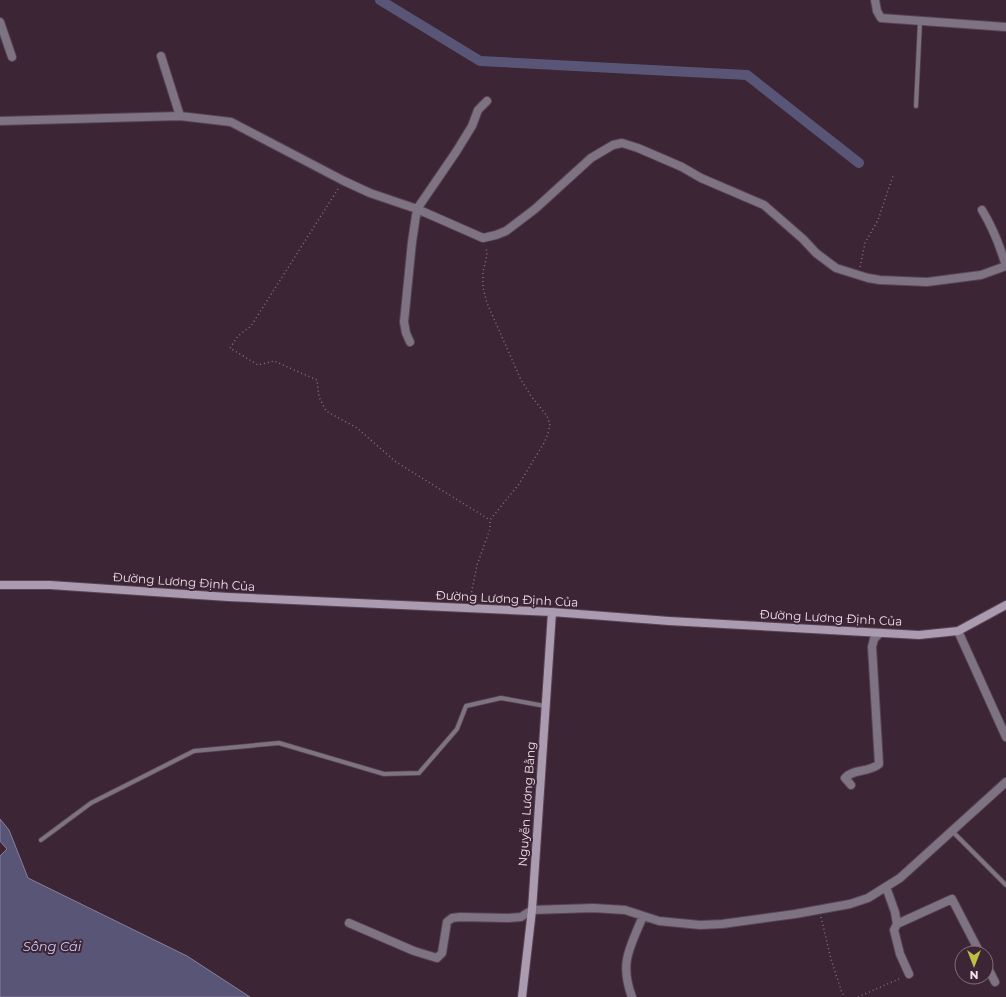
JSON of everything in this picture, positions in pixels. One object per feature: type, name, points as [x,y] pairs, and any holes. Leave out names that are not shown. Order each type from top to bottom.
[{"type":"street","points":[[875,0],[880,18],[1006,27]]},
{"type":"street","points":[[0,22],[12,57]]},
{"type":"street","points":[[161,56],[180,116]]},
{"type":"street","points":[[410,342],[406,333],[404,322],[416,209],[456,152],[472,126],[478,110],[487,101]]},
{"type":"street","points":[[0,121],[180,116],[231,122],[370,193],[416,209],[483,238],[506,231],[535,209],[591,158],[613,145],[622,143],[638,148],[682,167],[701,178],[764,205],[827,262],[836,268],[880,280],[927,282],[981,275],[1006,266],[999,243],[982,210]]},
{"type":"street","name":"Đường Lương Định Của","points":[[0,585],[50,585],[228,597],[552,612],[669,621],[920,635],[958,630],[1006,604]]},
{"type":"street","name":"Nguyễn Lương Bằng","points":[[522,997],[532,910],[552,612]]},
{"type":"street","points":[[958,630],[1006,737]]},
{"type":"street","points":[[851,785],[845,778],[849,774],[875,768],[879,764],[872,647],[874,639],[880,633]]},
{"type":"street","points":[[349,923],[414,951],[437,958],[442,953],[447,922],[452,918],[508,918],[521,917],[532,910],[601,909],[625,910],[659,921],[700,925],[722,924],[850,904],[868,898],[900,878],[1006,782]]},
{"type":"street","points":[[886,887],[895,912],[897,924],[894,930],[900,954],[909,974]]},
{"type":"street","points":[[897,924],[952,899],[976,945]]},
{"type":"street","points":[[632,997],[627,984],[625,968],[627,955],[643,916]]},
{"type":"lane","points":[[916,106],[920,21]]},
{"type":"lane","points":[[42,840],[91,803],[194,751],[279,743],[384,774],[418,773],[457,729],[466,706],[501,698],[545,706]]},
{"type":"lane","points":[[951,831],[1006,885]]},
{"type":"path","points":[[858,275],[865,243],[878,220],[893,176]]},
{"type":"path","points":[[344,181],[251,326],[238,336],[230,348],[258,365],[274,362],[317,380],[318,397],[326,411],[357,428],[396,462],[490,520]]},
{"type":"path","points":[[469,608],[477,565],[490,529],[490,520],[523,477],[544,443],[550,424],[547,416],[531,396],[521,380],[487,303],[483,288],[483,272],[487,255],[486,245],[483,238]]},
{"type":"path","points":[[818,910],[831,959],[842,993],[845,997]]},
{"type":"path","points":[[858,997],[909,974]]},
{"type":"water","name":"Sông Cái","points":[[0,819],[9,830],[28,878],[187,956],[250,997],[0,997],[0,856],[7,849],[0,841]]},
{"type":"waterway","points":[[380,0],[480,61],[747,75],[859,163]]}]
